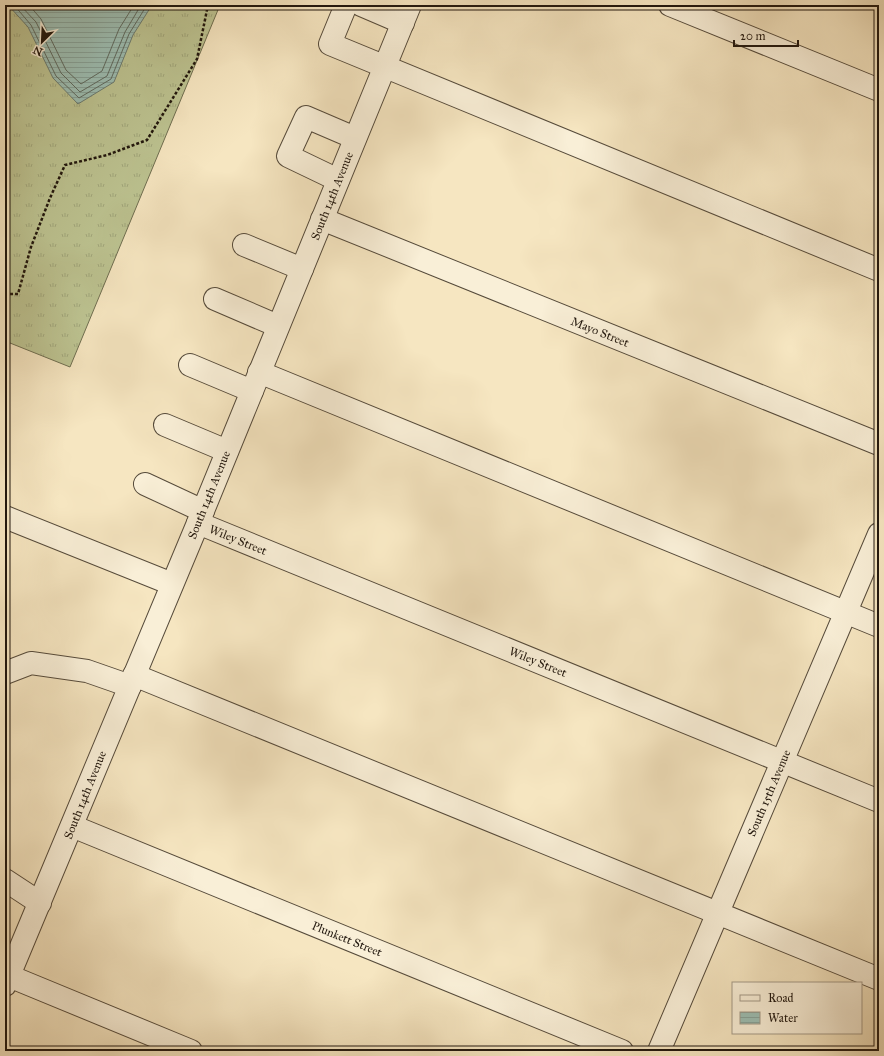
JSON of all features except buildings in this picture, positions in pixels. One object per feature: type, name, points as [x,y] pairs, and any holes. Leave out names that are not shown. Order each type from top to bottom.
[{"type":"street","points":[[346,5],[330,44],[879,270]]},
{"type":"street","points":[[360,5],[407,14]]},
{"type":"street","points":[[670,5],[879,90]]},
{"type":"street","name":"South 14th Avenue","points":[[7,980],[407,14]]},
{"type":"street","points":[[338,180],[288,156],[306,118],[355,138]]},
{"type":"street","name":"Mayo Street","points":[[322,219],[879,444]]},
{"type":"street","points":[[244,245],[302,269]]},
{"type":"street","points":[[215,300],[278,326]]},
{"type":"street","points":[[190,365],[256,381],[879,626]]},
{"type":"street","points":[[165,425],[227,451]]},
{"type":"street","name":"Wiley Street","points":[[145,484],[200,517],[782,762],[879,801]]},
{"type":"street","points":[[5,517],[172,584]]},
{"type":"street","name":"South 15th Avenue","points":[[659,1051],[879,534]]},
{"type":"street","points":[[5,673],[31,664],[87,671],[132,680],[718,913],[879,979]]},
{"type":"street","name":"Plunkett Street","points":[[72,826],[622,1051]]},
{"type":"street","points":[[5,880],[40,903]]},
{"type":"street","points":[[7,980],[191,1051]]},
{"type":"path","points":[[5,294],[18,294],[31,247],[50,198],[65,165],[107,155],[147,140],[197,59],[208,5]]},
{"type":"path","points":[[5,191],[8,192],[5,200]]},
{"type":"green space","points":[[5,5],[220,5],[70,367],[5,341]]},
{"type":"water","points":[[8,5],[152,5],[133,35],[114,82],[78,104],[53,78],[28,27]]}]
